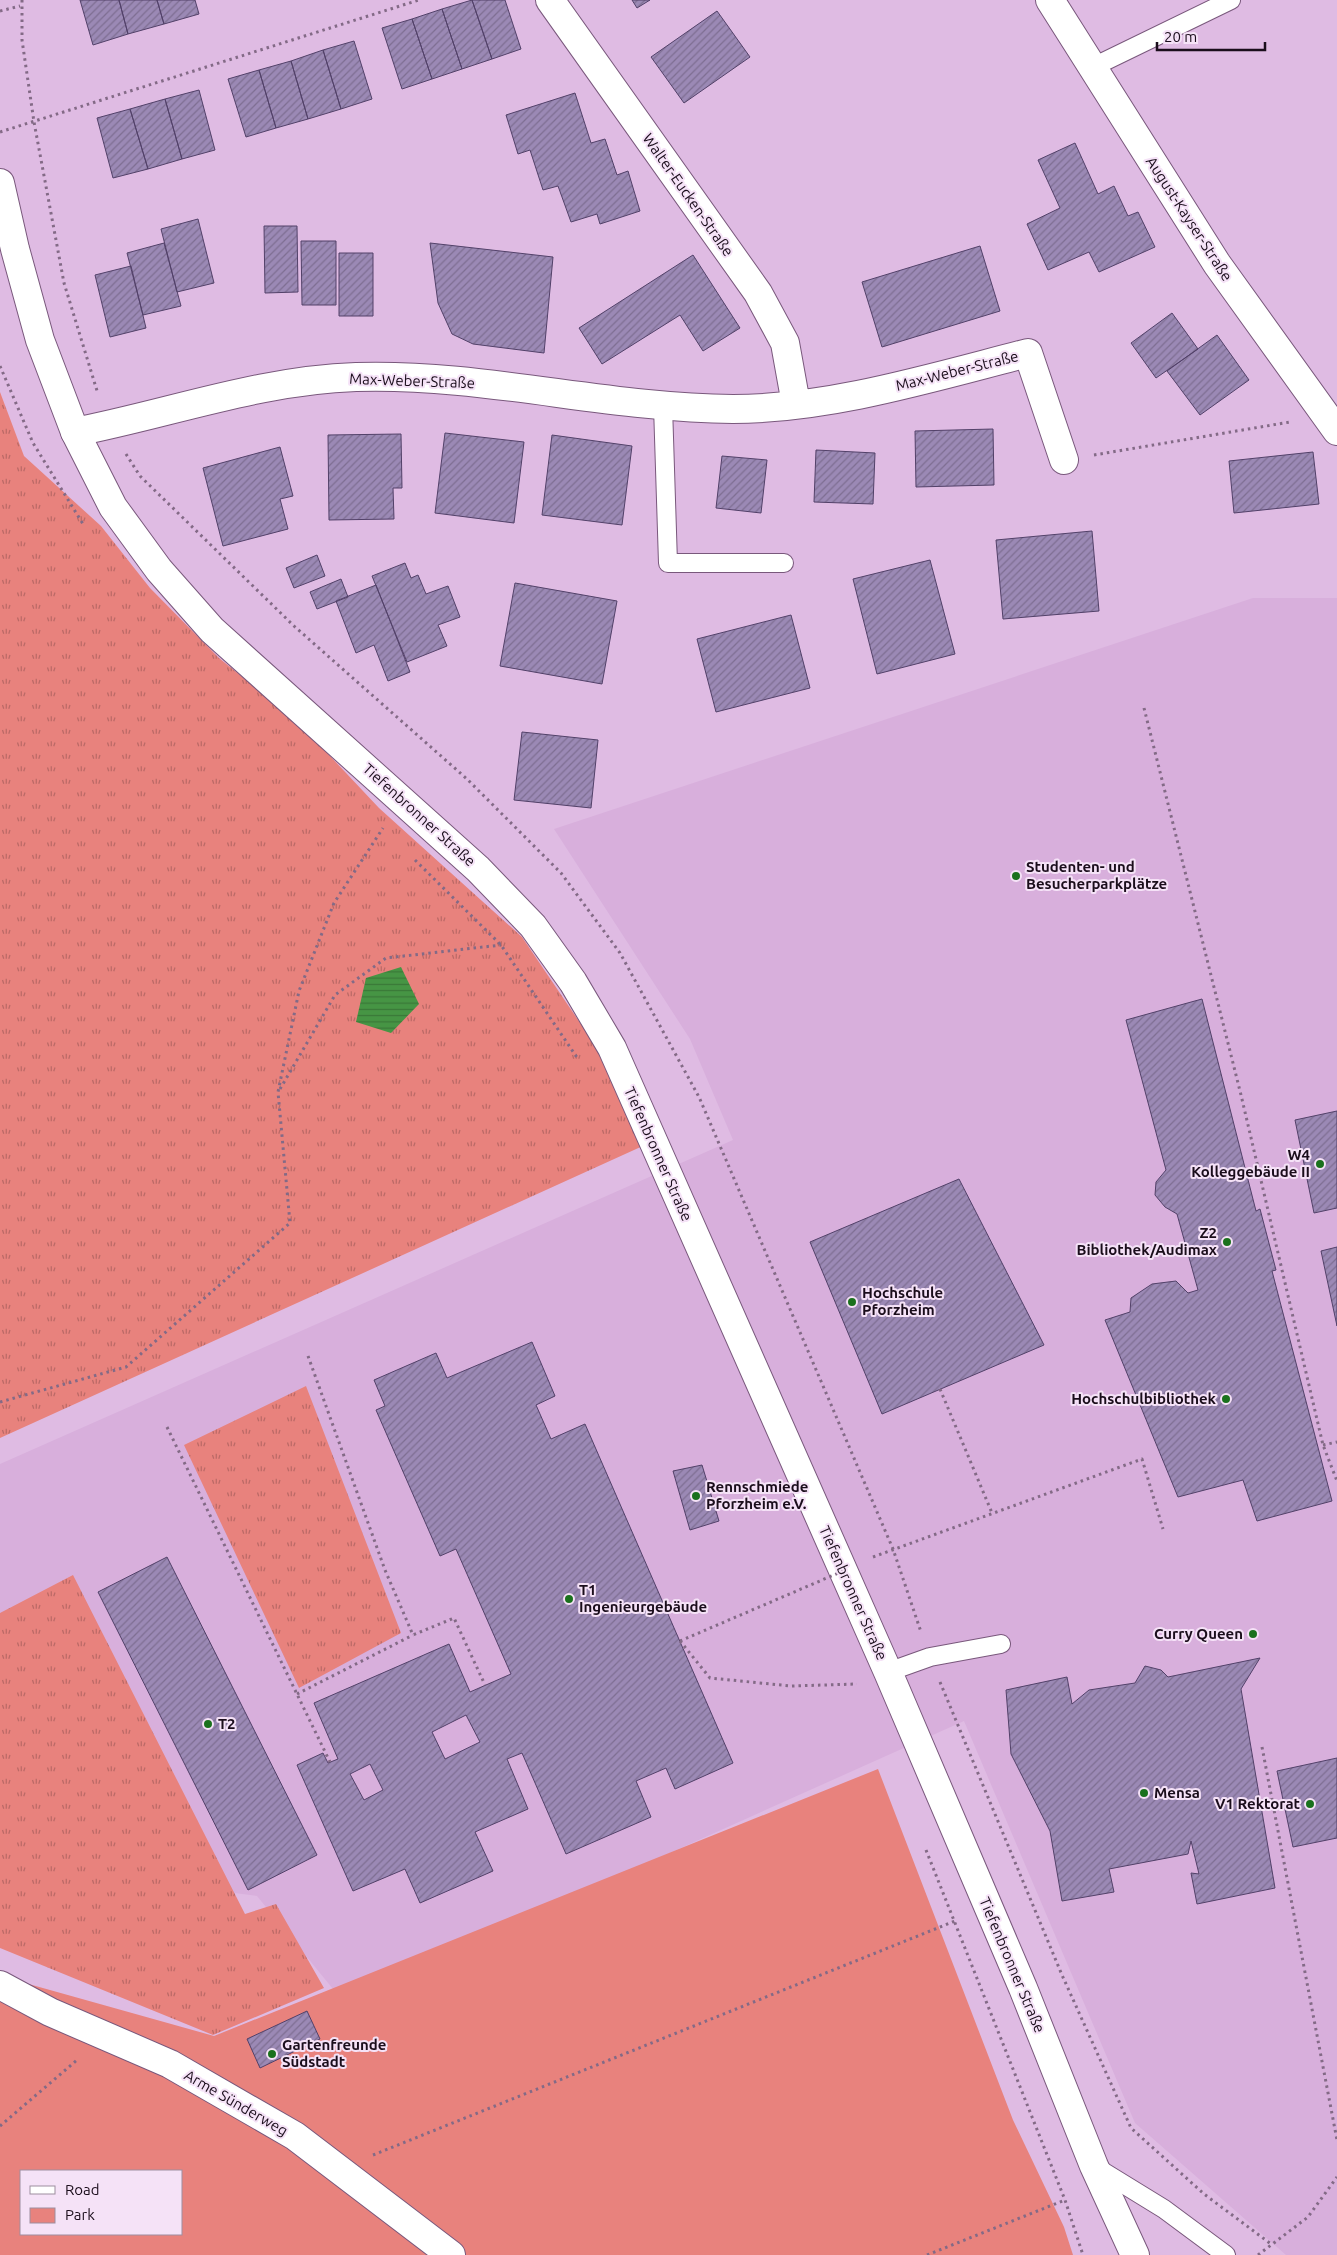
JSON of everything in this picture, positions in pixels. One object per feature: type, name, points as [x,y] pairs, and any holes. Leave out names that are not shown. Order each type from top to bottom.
[{"type":"street","name":"Walter-Eucken-Straße","points":[[550,0],[758,293],[785,343],[796,404]]},
{"type":"street","name":"August-Kayser-Straße","points":[[1050,0],[1217,264],[1337,431]]},
{"type":"street","name":"Tiefenbronner Straße","points":[[0,183],[14,249],[40,340],[75,432],[113,507],[159,570],[212,630],[478,869],[532,926],[573,982],[612,1048],[847,1569],[888,1672],[1023,1988],[1094,2166],[1135,2255]]},
{"type":"street","name":"Max-Weber-Straße","points":[[75,432],[258,388],[354,377],[450,380],[663,406],[735,409],[796,404],[889,388],[1028,353],[1064,460]]},
{"type":"street","name":"Arme Sünderweg","points":[[0,1985],[50,2012],[170,2064],[295,2136],[450,2255]]},
{"type":"lane","points":[[1092,66],[1231,0]]},
{"type":"lane","points":[[663,406],[668,563],[784,563]]},
{"type":"lane","points":[[888,1672],[930,1657],[1002,1644]]},
{"type":"lane","points":[[1094,2166],[1164,2209],[1226,2255]]},
{"type":"path","points":[[0,132],[420,0]]},
{"type":"path","points":[[0,11],[20,6]]},
{"type":"path","points":[[0,366],[33,443],[72,509],[88,532]]},
{"type":"path","points":[[1064,460],[1293,421]]},
{"type":"path","points":[[1144,708],[1241,1095],[1323,1444],[1337,1481]]},
{"type":"path","points":[[376,821],[390,834]]},
{"type":"path","points":[[0,1402],[126,1367],[290,1223],[278,1092],[299,990],[334,903],[383,828]]},
{"type":"path","points":[[411,855],[501,945],[583,1067]]},
{"type":"path","points":[[278,1092],[335,995],[386,958],[501,945]]},
{"type":"path","points":[[308,1356],[385,1570],[413,1635]]},
{"type":"path","points":[[940,1389],[992,1513]]},
{"type":"path","points":[[167,1427],[330,1762]]},
{"type":"path","points":[[1323,1444],[1337,1442]]},
{"type":"path","points":[[868,1560],[1142,1459],[1163,1529]]},
{"type":"path","points":[[847,1569],[680,1641],[710,1678],[791,1686],[858,1684],[888,1672]]},
{"type":"path","points":[[810,1576],[814,1585]]},
{"type":"path","points":[[297,1694],[413,1635],[454,1618],[485,1686]]},
{"type":"path","points":[[930,1657],[1062,1975],[1131,2128],[1204,2194],[1271,2244]]},
{"type":"path","points":[[854,1675],[862,1693]]},
{"type":"path","points":[[1262,1747],[1337,2140]]},
{"type":"path","points":[[925,1848],[1065,2200],[1084,2255]]},
{"type":"path","points":[[338,2169],[955,1921]]},
{"type":"path","points":[[0,2126],[106,2036]]},
{"type":"path","points":[[1258,2255],[1308,2217],[1337,2177]]},
{"type":"path","points":[[926,2255],[1065,2200]]},
{"type":"shaded area","name":"Hochschule Pforzheim","points":[[1253,598],[1337,598],[1337,2255],[1286,2255],[1135,2123],[964,1721],[342,2000],[257,1896],[0,1863],[0,1464],[733,1140],[690,1039],[554,829]]},
{"type":"shaded area","points":[[401,967],[419,1004],[391,1033],[356,1022],[366,978]]},
{"type":"green space","points":[[0,392],[24,456],[101,526],[150,588],[219,658],[299,723],[379,808],[522,937],[593,1042],[645,1145],[0,1438]]},
{"type":"green space","points":[[306,1386],[401,1633],[299,1688],[184,1445]]},
{"type":"green space","points":[[73,1575],[245,1914],[276,1904],[324,1988],[213,2035],[0,1948],[0,1613]]},
{"type":"green space","points":[[878,1769],[1013,2120],[1064,2227],[1073,2255],[0,2255],[0,1976],[214,2036]]},
{"type":"building","points":[[80,0],[119,0],[128,34],[93,45]]},
{"type":"building","points":[[119,0],[157,0],[164,24],[128,34]]},
{"type":"building","points":[[157,0],[195,0],[199,14],[164,24]]},
{"type":"building","points":[[472,0],[505,0],[521,49],[492,59]]},
{"type":"building","points":[[472,0],[492,59],[462,69],[442,9]]},
{"type":"building","points":[[632,0],[650,0],[637,8]]},
{"type":"building","points":[[442,9],[462,69],[432,79],[412,19]]},
{"type":"building","points":[[717,11],[750,57],[684,103],[651,57]]},
{"type":"building","points":[[412,19],[432,79],[402,89],[382,28]]},
{"type":"building","points":[[354,41],[372,99],[341,109],[323,50]]},
{"type":"building","points":[[323,50],[341,109],[308,119],[291,61]]},
{"type":"building","points":[[291,61],[308,119],[276,128],[259,70]]},
{"type":"building","points":[[259,70],[276,128],[246,137],[228,79]]},
{"type":"building","points":[[199,90],[215,150],[182,159],[165,99]]},
{"type":"building","points":[[575,93],[591,143],[605,139],[617,175],[628,171],[640,211],[600,224],[597,214],[571,222],[558,186],[543,190],[530,150],[518,154],[506,115]]},
{"type":"building","points":[[165,99],[182,159],[148,169],[130,109]]},
{"type":"building","points":[[130,109],[148,169],[113,178],[97,118]]},
{"type":"building","points":[[1075,143],[1098,194],[1114,186],[1128,216],[1138,212],[1155,247],[1099,272],[1089,252],[1048,270],[1027,224],[1060,208],[1038,160]]},
{"type":"building","points":[[198,219],[214,283],[177,292],[161,229]]},
{"type":"building","points":[[264,226],[297,226],[298,292],[265,293]]},
{"type":"building","points":[[301,241],[336,241],[336,305],[302,305]]},
{"type":"building","points":[[164,243],[181,306],[143,315],[127,253]]},
{"type":"building","points":[[430,243],[553,257],[544,353],[473,344],[452,334],[438,303]]},
{"type":"building","points":[[980,246],[1000,311],[882,347],[862,282]]},
{"type":"building","points":[[339,253],[373,253],[373,316],[339,316]]},
{"type":"building","points":[[693,255],[740,328],[703,351],[680,315],[602,364],[579,328]]},
{"type":"building","points":[[131,266],[146,328],[110,337],[95,275]]},
{"type":"building","points":[[1172,313],[1198,349],[1156,378],[1131,343]]},
{"type":"building","points":[[1217,335],[1249,380],[1200,415],[1167,371]]},
{"type":"building","points":[[993,429],[994,485],[916,487],[915,431]]},
{"type":"building","points":[[445,433],[524,442],[514,523],[435,513]]},
{"type":"building","points":[[401,434],[402,488],[393,488],[394,519],[329,520],[328,435]]},
{"type":"building","points":[[552,435],[632,446],[622,525],[542,515]]},
{"type":"building","points":[[280,447],[293,496],[280,499],[288,529],[223,546],[203,468]]},
{"type":"building","points":[[816,450],[875,453],[873,504],[814,502]]},
{"type":"building","points":[[1313,452],[1319,504],[1234,513],[1229,461]]},
{"type":"building","points":[[722,456],[767,460],[761,513],[716,508]]},
{"type":"building","points":[[1092,531],[1099,611],[1003,619],[996,540]]},
{"type":"building","points":[[317,555],[325,576],[294,588],[286,568]]},
{"type":"building","points":[[930,560],[955,654],[877,674],[853,579]]},
{"type":"building","points":[[405,563],[411,578],[418,575],[426,594],[448,586],[460,617],[438,625],[447,646],[407,662],[372,576]]},
{"type":"building","points":[[341,579],[348,597],[317,609],[310,592]]},
{"type":"building","points":[[515,583],[617,601],[602,684],[500,666]]},
{"type":"building","points":[[376,585],[410,672],[388,681],[374,645],[356,653],[336,601]]},
{"type":"building","points":[[791,615],[810,688],[716,712],[697,639]]},
{"type":"building","points":[[522,732],[598,740],[591,808],[514,800]]},
{"type":"building","name":"Z2 Bibliothek/Audimax","points":[[1202,999],[1256,1211],[1260,1209],[1276,1270],[1272,1271],[1332,1501],[1257,1521],[1243,1480],[1178,1497],[1105,1320],[1130,1312],[1131,1298],[1152,1284],[1176,1281],[1188,1293],[1198,1290],[1177,1214],[1165,1207],[1155,1195],[1156,1182],[1166,1170],[1126,1020]]},
{"type":"building","name":"W4 Kolleggebäude II","points":[[1337,1111],[1337,1208],[1314,1213],[1295,1120]]},
{"type":"building","points":[[959,1179],[1044,1345],[882,1414],[810,1242]]},
{"type":"building","points":[[1337,1247],[1337,1326],[1321,1251]]},
{"type":"building","name":"T1 Ingenieurgebäude","points":[[532,1342],[555,1396],[536,1405],[551,1439],[585,1424],[733,1763],[675,1789],[666,1768],[636,1781],[651,1817],[566,1854],[522,1753],[507,1759],[528,1809],[475,1832],[493,1871],[420,1903],[405,1869],[353,1891],[297,1765],[323,1753],[328,1763],[338,1759],[314,1703],[449,1644],[470,1692],[511,1674],[456,1549],[440,1556],[376,1410],[385,1406],[374,1380],[436,1353],[447,1378]],"holes":[[[466,1715],[480,1742],[445,1759],[432,1732]],[[370,1764],[383,1790],[364,1800],[350,1774]]]},
{"type":"building","name":"Rennschmiede Pforzheim e.V.","points":[[702,1465],[719,1521],[690,1530],[673,1471]]},
{"type":"building","name":"T2","points":[[167,1557],[317,1855],[248,1890],[98,1592]]},
{"type":"building","name":"Mensa","points":[[1260,1658],[1241,1689],[1275,1888],[1197,1904],[1191,1873],[1199,1874],[1191,1841],[1188,1854],[1109,1869],[1114,1892],[1062,1901],[1050,1831],[1011,1754],[1006,1690],[1067,1677],[1072,1704],[1089,1690],[1135,1683],[1145,1666],[1161,1670],[1168,1677]]},
{"type":"building","name":"V1 Rektorat","points":[[1337,1758],[1337,1838],[1293,1847],[1277,1771]]},
{"type":"building","name":"Gartenfreunde Südstadt","points":[[307,2011],[320,2039],[260,2068],[247,2039]]},
{"type":"place","name":"Studenten- und Besucherparkplätze","points":[[1016,876]]},
{"type":"place","name":"W4 Kolleggebäude II","points":[[1320,1164]]},
{"type":"place","name":"Z2 Bibliothek/Audimax","points":[[1227,1242]]},
{"type":"place","name":"Hochschule Pforzheim","points":[[852,1302]]},
{"type":"place","name":"Hochschulbibliothek","points":[[1226,1399]]},
{"type":"place","name":"Rennschmiede Pforzheim e.V.","points":[[696,1496]]},
{"type":"place","name":"T1 Ingenieurgebäude","points":[[569,1599]]},
{"type":"place","name":"Curry Queen","points":[[1253,1634]]},
{"type":"place","name":"T2","points":[[208,1724]]},
{"type":"place","name":"Mensa","points":[[1144,1793]]},
{"type":"place","name":"V1 Rektorat","points":[[1310,1804]]},
{"type":"place","name":"Gartenfreunde Südstadt","points":[[272,2054]]}]
